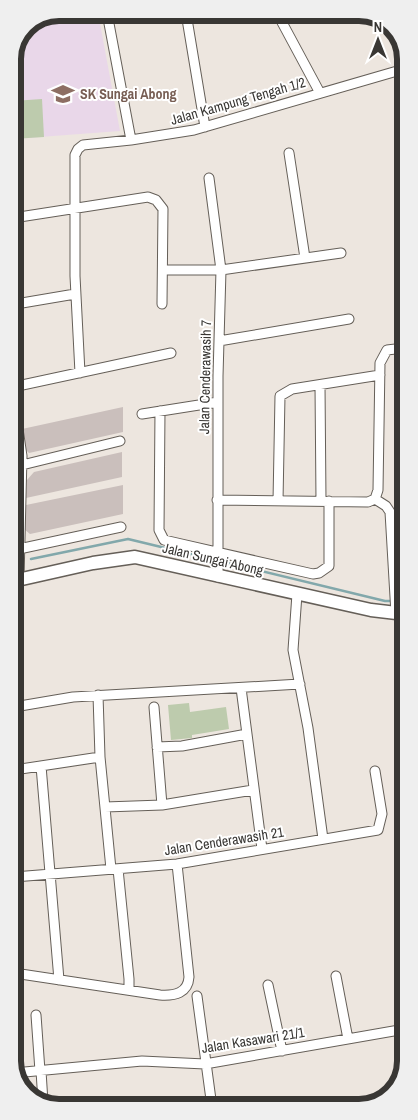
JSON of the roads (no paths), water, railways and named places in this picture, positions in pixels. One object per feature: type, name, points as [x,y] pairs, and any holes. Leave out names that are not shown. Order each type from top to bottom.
[{"type":"street","points":[[281,21],[320,92]]},
{"type":"street","points":[[110,22],[131,140]]},
{"type":"street","points":[[187,22],[205,127]]},
{"type":"street","name":"Jalan Kampung Tengah 1/2","points":[[74,208],[75,155],[83,145],[131,140],[205,127],[397,71]]},
{"type":"street","points":[[289,153],[305,258]]},
{"type":"street","name":"Jalan Cenderawasih 7","points":[[209,178],[221,270],[217,500],[218,577]]},
{"type":"street","points":[[21,217],[148,197],[156,200],[163,209],[162,304]]},
{"type":"street","points":[[74,208],[75,294],[80,373]]},
{"type":"street","points":[[163,270],[221,270],[341,253]]},
{"type":"street","points":[[21,303],[75,294]]},
{"type":"street","points":[[219,340],[349,319]]},
{"type":"street","points":[[217,500],[368,502],[375,499],[378,490],[380,375],[383,355],[390,348],[397,348]]},
{"type":"street","points":[[21,385],[171,353]]},
{"type":"street","points":[[278,501],[280,396],[292,389],[380,375]]},
{"type":"street","points":[[160,411],[158,530],[160,536],[169,542],[313,574],[319,573],[328,566],[320,385]]},
{"type":"street","points":[[142,414],[218,402]]},
{"type":"street","points":[[22,464],[120,441]]},
{"type":"street","points":[[21,456],[21,492]]},
{"type":"street","points":[[375,499],[386,506],[390,512],[397,594]]},
{"type":"street","points":[[21,549],[121,527]]},
{"type":"street","name":"Jalan Sungai Abong","points":[[21,579],[93,563],[135,558],[297,594],[397,606]]},
{"type":"street","points":[[297,594],[293,650],[300,684],[323,839]]},
{"type":"street","points":[[21,705],[98,695],[300,684]]},
{"type":"street","points":[[241,688],[262,849]]},
{"type":"street","points":[[98,695],[100,756],[105,806],[129,979],[128,990]]},
{"type":"street","points":[[154,707],[162,805]]},
{"type":"street","points":[[157,747],[182,746],[247,734]]},
{"type":"street","points":[[21,769],[100,756]]},
{"type":"street","points":[[41,766],[59,980]]},
{"type":"street","name":"Jalan Cenderawasih 21","points":[[21,876],[176,864],[378,830],[382,814],[375,771]]},
{"type":"street","points":[[105,806],[162,805],[253,790]]},
{"type":"street","points":[[21,974],[174,995],[183,991],[189,983],[176,864]]},
{"type":"street","points":[[336,976],[348,1039]]},
{"type":"street","points":[[268,985],[282,1050]]},
{"type":"street","points":[[196,996],[211,1099]]},
{"type":"street","points":[[36,1015],[43,1095]]},
{"type":"street","name":"Jalan Kasawari 21/1","points":[[23,1072],[142,1061],[205,1064],[397,1031]]},
{"type":"waterway","points":[[31,559],[128,539],[211,559]]},
{"type":"waterway","points":[[228,563],[385,601],[397,601]]},
{"type":"place","name":"SK Sungai Abong","points":[[63,94]]}]
